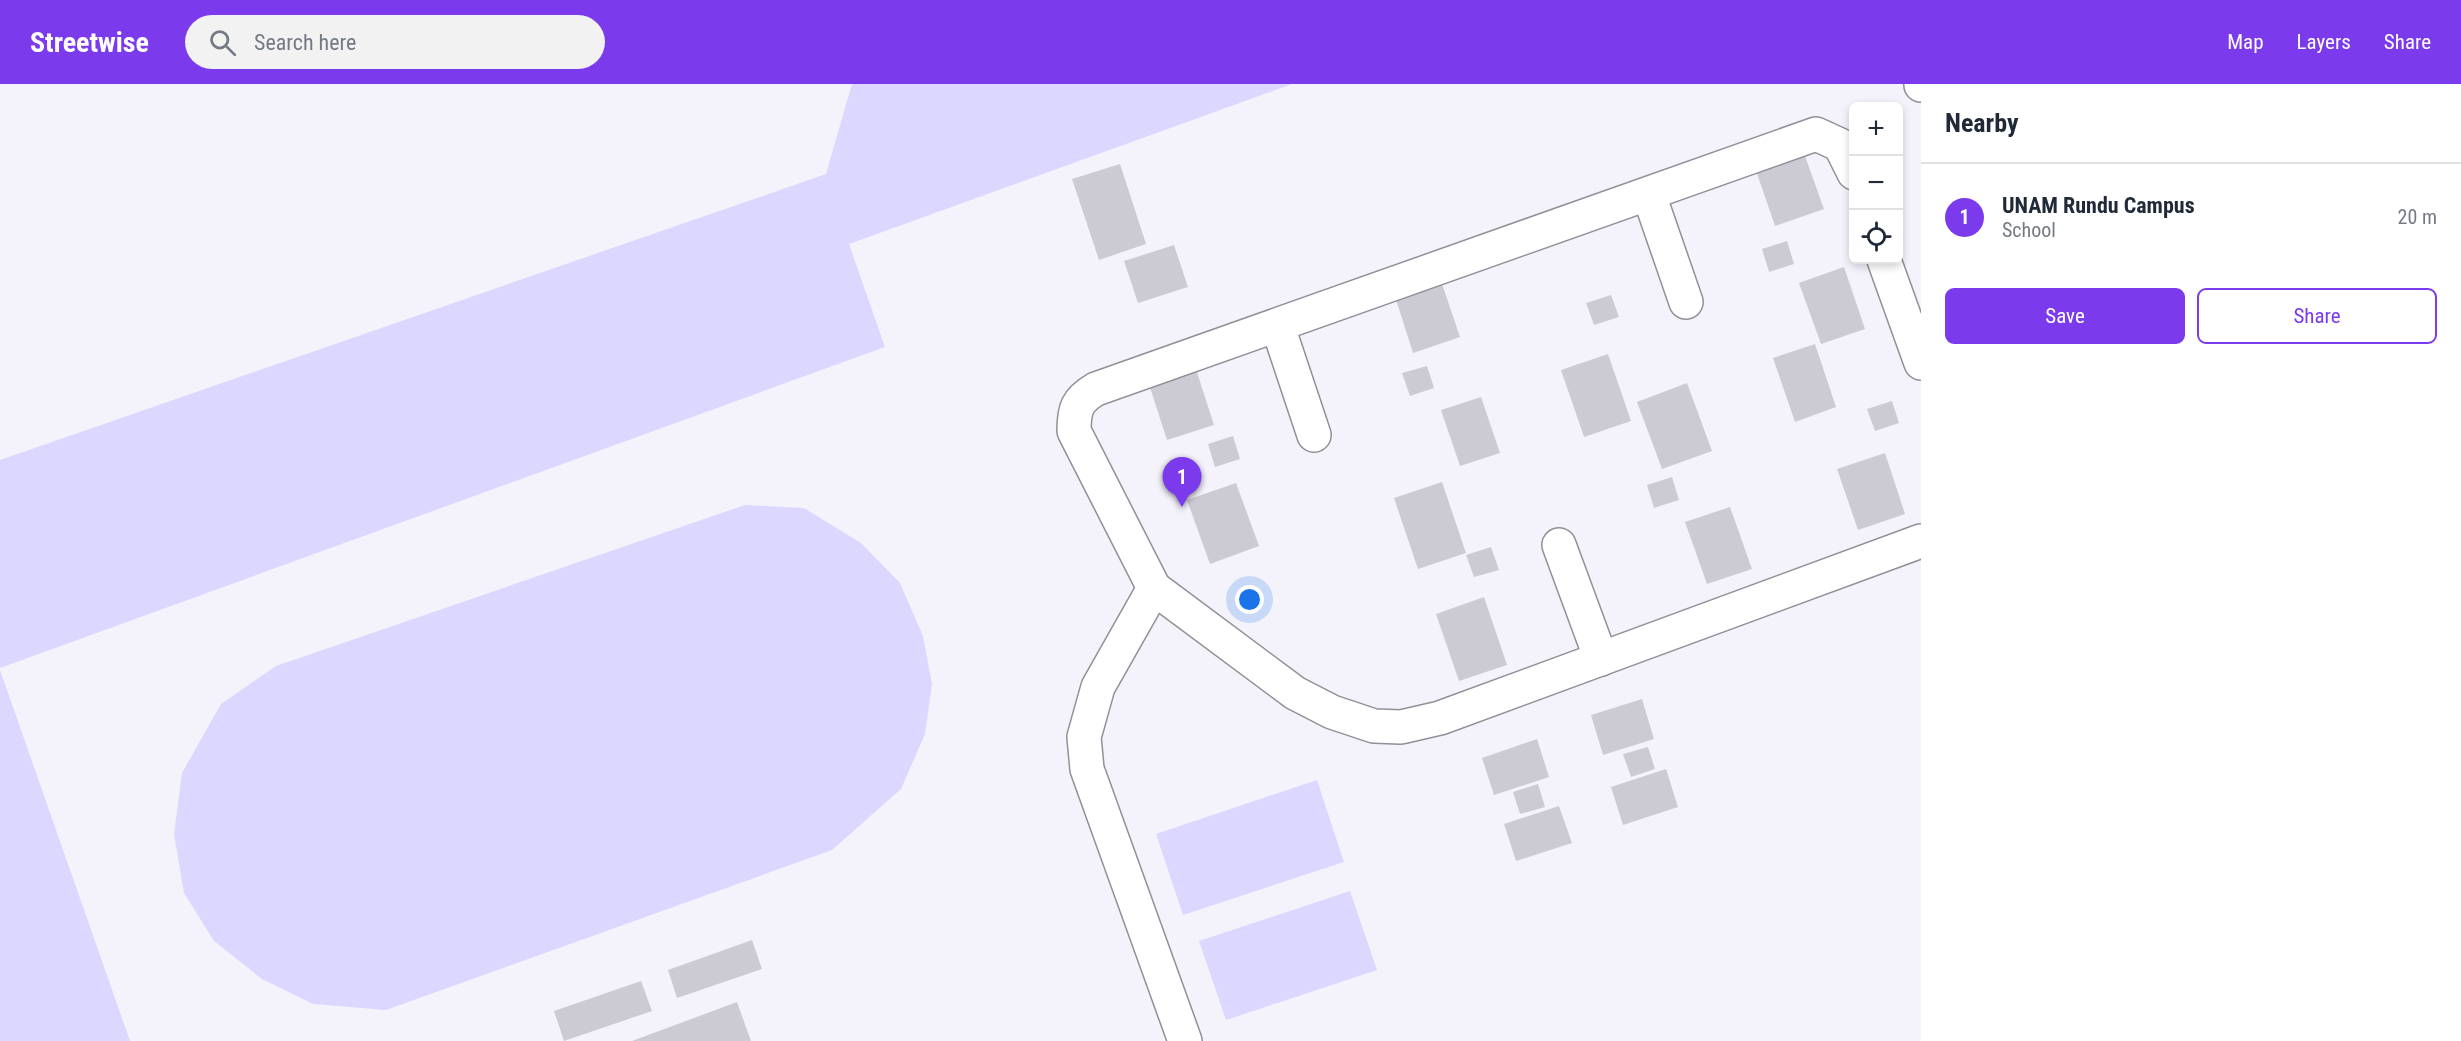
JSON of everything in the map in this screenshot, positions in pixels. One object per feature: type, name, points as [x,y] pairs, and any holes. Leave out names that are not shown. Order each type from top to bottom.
[{"type":"lane","points":[[1849,163],[1840,145],[1816,134],[1278,327],[1096,389],[1081,398],[1077,405],[1074,412],[1074,431],[1154,588],[1295,693],[1332,712],[1374,726],[1401,727],[1440,718],[1921,541]]},
{"type":"lane","points":[[1649,195],[1686,302]]},
{"type":"lane","points":[[1885,264],[1921,363]]},
{"type":"lane","points":[[1278,327],[1314,435]]},
{"type":"lane","points":[[1559,545],[1601,659]]},
{"type":"lane","points":[[1154,588],[1098,687],[1084,737],[1087,769],[1185,1041]]},
{"type":"shaded area","points":[[852,84],[1292,84],[849,244],[885,347],[0,668],[0,460],[826,174]]},
{"type":"shaded area","points":[[745,505],[804,508],[861,543],[900,583],[923,636],[932,684],[925,734],[901,789],[832,850],[386,1010],[313,1004],[262,979],[214,941],[184,893],[174,834],[182,773],[221,704],[276,666]]},
{"type":"shaded area","points":[[0,670],[130,1041],[0,1041]]},
{"type":"shaded area","points":[[1317,780],[1344,862],[1183,915],[1156,834]]},
{"type":"shaded area","points":[[1350,891],[1377,970],[1226,1020],[1199,941]]},
{"type":"building","points":[[1800,142],[1824,209],[1775,226],[1752,159]]},
{"type":"building","points":[[1120,164],[1146,244],[1099,260],[1072,179]]},
{"type":"building","points":[[1787,241],[1794,264],[1769,272],[1762,249]]},
{"type":"building","points":[[1174,245],[1188,287],[1138,303],[1124,261]]},
{"type":"building","points":[[1844,267],[1865,329],[1821,344],[1799,283]]},
{"type":"building","points":[[1439,275],[1460,337],[1413,353],[1393,290]]},
{"type":"building","points":[[1611,295],[1619,317],[1594,325],[1586,303]]},
{"type":"building","points":[[1815,344],[1836,407],[1795,422],[1773,358]]},
{"type":"building","points":[[1608,354],[1631,421],[1584,437],[1561,370]]},
{"type":"building","points":[[1194,363],[1214,425],[1167,440],[1147,378]]},
{"type":"building","points":[[1427,366],[1434,388],[1410,396],[1402,373]]},
{"type":"building","points":[[1687,383],[1712,451],[1662,469],[1637,402]]},
{"type":"building","points":[[1481,397],[1500,453],[1460,466],[1441,410]]},
{"type":"building","points":[[1892,401],[1899,423],[1875,431],[1867,409]]},
{"type":"building","points":[[1233,436],[1240,459],[1215,467],[1208,444]]},
{"type":"building","points":[[1885,453],[1905,514],[1858,530],[1837,469]]},
{"type":"building","points":[[1672,477],[1679,500],[1654,508],[1647,485]]},
{"type":"building","points":[[1442,482],[1466,553],[1418,569],[1394,498]]},
{"type":"building","points":[[1236,483],[1259,546],[1210,564],[1187,500]]},
{"type":"building","points":[[1730,507],[1752,569],[1707,584],[1685,522]]},
{"type":"building","points":[[1491,547],[1499,570],[1474,577],[1466,555]]},
{"type":"building","points":[[1484,597],[1507,665],[1459,681],[1436,614]]},
{"type":"building","points":[[1642,699],[1654,739],[1603,755],[1591,715]]},
{"type":"building","points":[[1537,739],[1549,777],[1494,795],[1482,758]]},
{"type":"building","points":[[1648,747],[1655,769],[1631,777],[1623,754]]},
{"type":"building","points":[[1666,769],[1678,807],[1623,825],[1611,787]]},
{"type":"building","points":[[1538,784],[1545,807],[1520,814],[1513,792]]},
{"type":"building","points":[[1559,806],[1572,843],[1516,861],[1504,824]]},
{"type":"building","points":[[752,940],[762,969],[677,998],[668,970]]},
{"type":"building","points":[[641,981],[652,1011],[564,1041],[554,1011]]},
{"type":"building","points":[[737,1002],[751,1041],[632,1041]]},
{"type":"place","name":"UNAM Rundu Campus","points":[[1182,507]]}]
